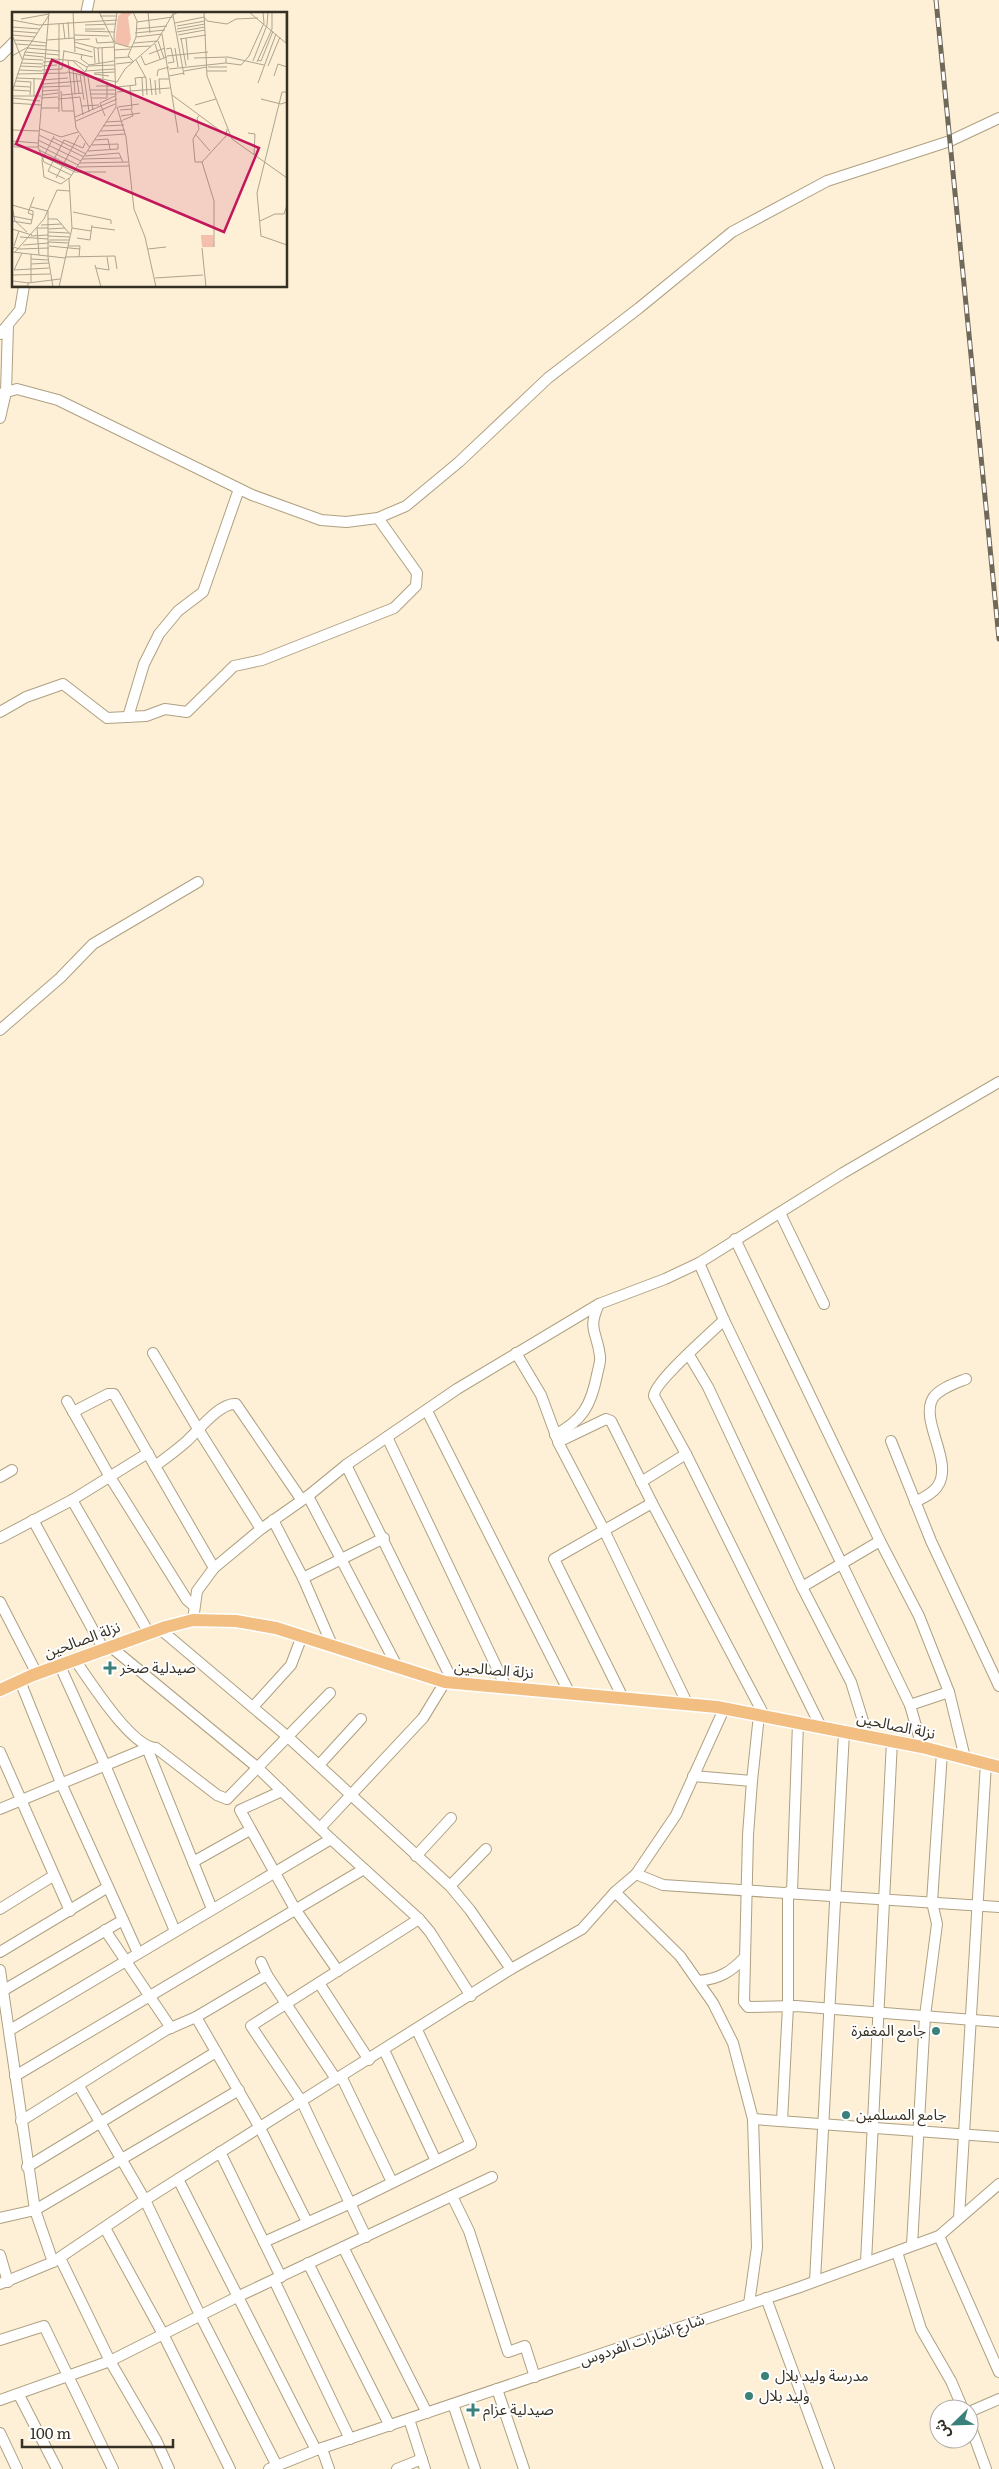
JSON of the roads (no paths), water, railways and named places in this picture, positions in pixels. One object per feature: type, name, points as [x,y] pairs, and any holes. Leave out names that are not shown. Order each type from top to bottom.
[{"type":"main road","name":"نزلة الصالحين","points":[[0,1690],[37,1674],[154,1631],[193,1620],[236,1621],[276,1628],[398,1668],[449,1682],[687,1703],[892,1741],[999,1767]]},
{"type":"street","points":[[0,56],[12,44]]},
{"type":"street","points":[[3,393],[17,389],[58,400],[239,489],[321,520],[346,522],[378,518],[406,506],[459,462],[548,378],[639,308],[732,232],[827,181],[950,141],[999,118]]},
{"type":"street","points":[[0,334],[20,310],[24,288]]},
{"type":"street","points":[[0,418],[8,324]]},
{"type":"street","points":[[128,717],[144,664],[159,634],[178,611],[203,592],[239,489]]},
{"type":"street","points":[[0,712],[26,697],[63,684],[107,718],[146,716],[165,709],[187,712],[234,666],[262,660],[394,608],[416,586],[417,572],[378,518]]},
{"type":"street","points":[[0,1030],[60,978],[93,944],[198,882]]},
{"type":"street","points":[[193,1620],[196,1591],[214,1568],[261,1529],[346,1465],[427,1411],[456,1389],[599,1304],[665,1279],[699,1263],[843,1173],[999,1082]]},
{"type":"street","points":[[780,1213],[824,1304]]},
{"type":"street","points":[[735,1239],[880,1541],[920,1616],[949,1692],[965,1758]]},
{"type":"street","points":[[699,1263],[724,1320],[910,1705],[922,1748]]},
{"type":"street","points":[[556,1438],[581,1416],[592,1398],[601,1358],[592,1328],[593,1318],[599,1304]]},
{"type":"street","points":[[724,1320],[689,1355],[668,1372],[653,1392],[686,1454],[821,1727]]},
{"type":"street","points":[[154,1352],[198,1429],[261,1529]]},
{"type":"street","points":[[516,1353],[541,1395],[556,1438],[604,1530],[687,1703]]},
{"type":"street","points":[[689,1355],[708,1387],[802,1587],[850,1682],[868,1737]]},
{"type":"street","points":[[915,1502],[936,1489],[943,1477],[930,1412],[933,1398],[942,1390],[966,1379]]},
{"type":"street","points":[[73,1412],[108,1394],[114,1394],[214,1568]]},
{"type":"street","points":[[67,1401],[110,1477],[187,1600],[194,1606]]},
{"type":"street","points":[[155,1466],[187,1442],[198,1429],[229,1404],[236,1404],[304,1498],[342,1560],[398,1668]]},
{"type":"street","points":[[427,1411],[569,1692]]},
{"type":"street","points":[[556,1438],[609,1419],[762,1716],[752,1781],[744,2002],[748,2007],[828,2008],[999,2022]]},
{"type":"street","points":[[387,1437],[506,1687]]},
{"type":"street","points":[[891,1441],[950,1584],[999,1686]]},
{"type":"street","points":[[0,1538],[72,1500],[148,1453]]},
{"type":"street","points":[[642,1482],[686,1454]]},
{"type":"street","points":[[320,1828],[350,1794],[424,1718],[449,1682],[384,1538],[346,1465]]},
{"type":"street","points":[[0,1477],[12,1470]]},
{"type":"street","points":[[72,1500],[154,1631],[253,1707],[288,1737],[450,1886],[470,1910],[511,1969]]},
{"type":"street","points":[[623,1698],[555,1564],[556,1556],[652,1503]]},
{"type":"street","points":[[33,1520],[108,1648],[258,1768],[331,1839],[419,1919],[430,1932],[471,1996]]},
{"type":"street","points":[[273,1520],[303,1578],[332,1645]]},
{"type":"street","points":[[303,1578],[384,1538]]},
{"type":"street","points":[[802,1587],[880,1541]]},
{"type":"street","points":[[0,1602],[37,1674]]},
{"type":"street","points":[[253,1707],[290,1665],[302,1636]]},
{"type":"street","points":[[75,1660],[118,1720],[147,1748],[212,1910]]},
{"type":"street","points":[[60,1666],[106,1765],[175,1931]]},
{"type":"street","points":[[20,1682],[61,1783],[138,1953]]},
{"type":"street","points":[[910,1705],[949,1692]]},
{"type":"street","points":[[0,1809],[147,1748],[156,1748],[217,1795],[227,1800],[330,1693]]},
{"type":"street","points":[[0,2255],[4,2283],[56,2260],[220,2152],[417,2030],[511,1969],[582,1929],[615,1892],[636,1874],[676,1815],[724,1709]]},
{"type":"street","points":[[319,1765],[362,1719]]},
{"type":"street","points":[[782,2121],[798,1723]]},
{"type":"street","points":[[815,2281],[844,1732]]},
{"type":"street","points":[[866,2262],[892,1741]]},
{"type":"street","points":[[0,1752],[70,1911]]},
{"type":"street","points":[[912,2245],[925,2016],[937,1924],[932,1902],[942,1752]]},
{"type":"street","points":[[959,2218],[986,1763]]},
{"type":"street","points":[[693,1776],[752,1781]]},
{"type":"street","points":[[282,1791],[240,1810],[273,1873],[295,1909],[338,1971]]},
{"type":"street","points":[[416,1856],[451,1818]]},
{"type":"street","points":[[193,1862],[250,1830]]},
{"type":"street","points":[[10,2030],[331,1839]]},
{"type":"street","points":[[450,1886],[486,1849]]},
{"type":"street","points":[[15,2076],[364,1869]]},
{"type":"street","points":[[636,1874],[652,1883],[663,1885],[748,1889],[999,1907]]},
{"type":"street","points":[[0,1909],[53,1876]]},
{"type":"street","points":[[0,1952],[108,1887]]},
{"type":"street","points":[[615,1892],[680,1956],[713,2003],[732,2043],[753,2119],[756,2248],[749,2304]]},
{"type":"street","points":[[366,2237],[302,2102],[251,2026],[419,1919]]},
{"type":"street","points":[[4,1990],[123,1920]]},
{"type":"street","points":[[105,1930],[171,2028]]},
{"type":"street","points":[[698,1981],[723,1975],[734,1969],[745,1957]]},
{"type":"street","points":[[261,1962],[338,2078],[392,2182]]},
{"type":"street","points":[[0,1970],[10,2030],[27,2167],[35,2210],[56,2260],[110,2361],[156,2440],[169,2469]]},
{"type":"street","points":[[21,2121],[171,2028],[196,2017],[268,1975]]},
{"type":"street","points":[[318,1983],[369,2060]]},
{"type":"street","points":[[196,2017],[260,2128],[307,2222]]},
{"type":"street","points":[[264,2242],[351,2203],[470,2144],[417,2030]]},
{"type":"street","points":[[384,2050],[436,2161]]},
{"type":"street","points":[[27,2167],[216,2052]]},
{"type":"street","points":[[80,2086],[145,2200],[273,2467]]},
{"type":"street","points":[[0,2218],[35,2210],[239,2090]]},
{"type":"street","points":[[753,2119],[999,2137]]},
{"type":"street","points":[[220,2152],[264,2242],[278,2278],[350,2439]]},
{"type":"street","points":[[0,2400],[110,2361],[237,2296],[492,2177]]},
{"type":"street","points":[[178,2179],[237,2296],[329,2469]]},
{"type":"street","name":"شارع اشارات الفردوس","points":[[273,2467],[319,2449],[897,2252],[938,2236],[999,2184]]},
{"type":"street","points":[[452,2196],[468,2231],[508,2352],[525,2346],[535,2376]]},
{"type":"street","points":[[104,2228],[162,2334],[230,2469]]},
{"type":"street","points":[[938,2236],[999,2372]]},
{"type":"street","points":[[343,2247],[427,2413]]},
{"type":"street","points":[[897,2252],[921,2329],[951,2381],[959,2399]]},
{"type":"street","points":[[308,2263],[390,2426]]},
{"type":"street","points":[[766,2298],[829,2469]]},
{"type":"street","points":[[0,2340],[44,2326],[113,2469]]},
{"type":"street","points":[[497,2389],[524,2469]]},
{"type":"street","points":[[19,2394],[57,2469]]},
{"type":"street","points":[[979,2408],[999,2399]]},
{"type":"street","points":[[453,2404],[475,2469]]},
{"type":"street","points":[[397,2469],[423,2464],[409,2419]]},
{"type":"street","points":[[0,2433],[16,2469]]},
{"type":"street","points":[[979,2449],[986,2469]]},
{"type":"railway","points":[[936,0],[999,639]]},
{"type":"place","name":"صيدلية صخر","points":[[110,1668]]},
{"type":"place","name":"جامع المغفرة","points":[[936,2031]]},
{"type":"place","name":"جامع المسلمين","points":[[846,2115]]},
{"type":"place","name":"مدرسة وليد بلال","points":[[765,2376]]},
{"type":"place","name":"وليد بلال","points":[[749,2396]]},
{"type":"place","name":"صيدلية عزام","points":[[473,2410]]}]
